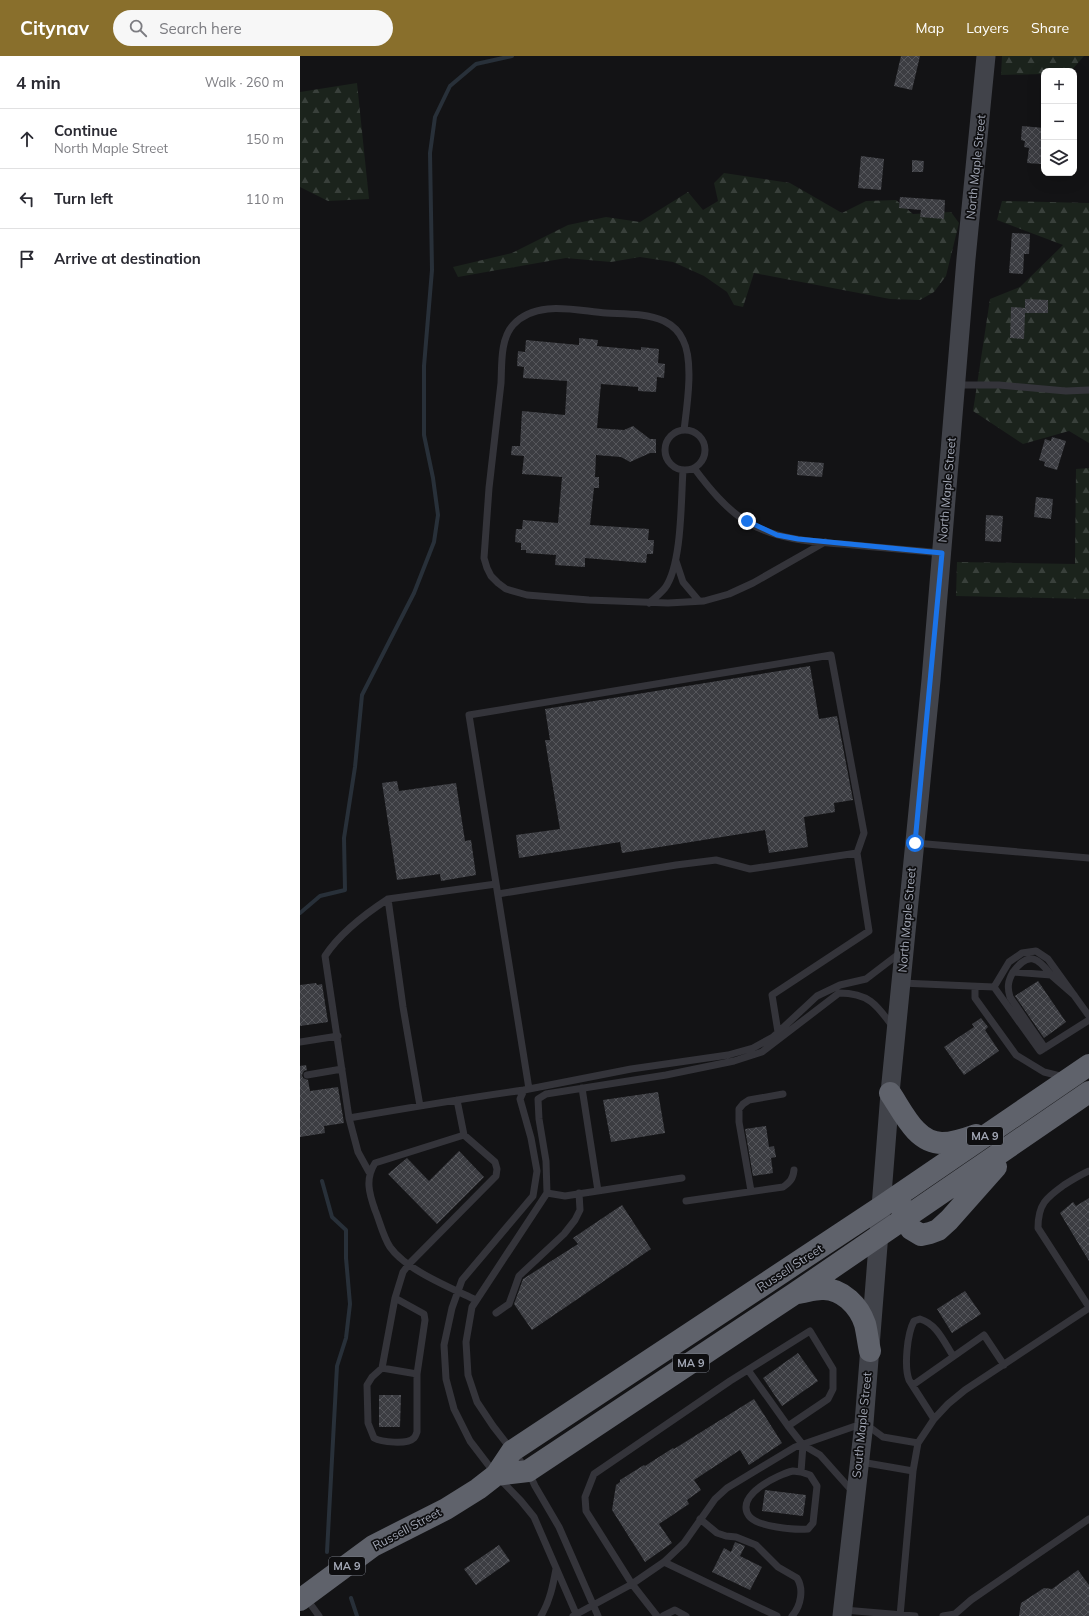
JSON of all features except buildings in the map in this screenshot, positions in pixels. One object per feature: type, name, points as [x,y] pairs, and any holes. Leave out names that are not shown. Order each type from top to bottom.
[{"type":"highway","name":"Russell Street","points":[[303,1598],[373,1546],[446,1509],[478,1489],[496,1476],[512,1451],[902,1193],[1089,1065]]},
{"type":"highway","name":"Russell Street","points":[[496,1476],[528,1471],[794,1294],[879,1234],[1031,1133],[1089,1092]]},
{"type":"highway","points":[[890,1093],[916,1132],[936,1143],[951,1143],[993,1131]]},
{"type":"highway","points":[[902,1193],[901,1207],[904,1218]]},
{"type":"highway","points":[[794,1294],[823,1289],[836,1291],[847,1297],[857,1308],[865,1323],[870,1351]]},
{"type":"main road","name":"North Maple Street","points":[[879,1234],[890,1093],[942,553],[986,56]]},
{"type":"main road","name":"South Maple Street","points":[[842,1613],[864,1423],[879,1234]]},
{"type":"lane","points":[[684,430],[688,390],[688,356],[682,338],[668,323],[656,318],[635,314],[605,313],[563,308],[542,310],[526,315],[509,330],[502,356],[500,390],[486,517],[484,558],[489,572],[502,586],[512,591],[527,595],[649,602],[698,601],[729,594],[747,586],[785,566],[825,542]]},
{"type":"lane","points":[[956,385],[999,385],[1066,391],[1089,390]]},
{"type":"lane","points":[[684,430],[696,433],[704,443],[705,451],[703,459],[694,468],[683,470],[668,462],[665,450],[669,438],[676,432],[684,430]]},
{"type":"lane","points":[[694,468],[724,503],[747,521],[777,535],[825,542],[942,553]]},
{"type":"lane","points":[[649,602],[665,588],[670,579],[676,561],[683,470]]},
{"type":"lane","points":[[676,561],[683,582],[698,601]]},
{"type":"lane","points":[[778,1032],[772,994],[869,931],[857,853],[864,833],[831,655],[468,715],[498,894],[527,1090],[520,1099],[531,1138],[537,1171],[533,1196],[462,1280],[452,1308],[444,1345],[446,1379],[454,1409],[470,1441],[496,1476],[521,1501],[534,1517],[575,1615],[632,1584],[664,1562],[684,1543],[715,1499],[727,1488],[795,1447],[864,1423],[883,1437],[918,1443]]},
{"type":"lane","points":[[915,843],[1089,858]]},
{"type":"lane","points":[[498,894],[676,865],[716,860],[750,869],[857,853]]},
{"type":"lane","points":[[476,1300],[418,1271],[397,1256],[386,1238],[369,1193],[369,1172],[358,1152],[349,1118],[325,956],[332,946],[371,910],[388,899],[496,884]]},
{"type":"lane","points":[[388,899],[403,1007],[420,1106]]},
{"type":"lane","points":[[349,1118],[527,1090],[631,1069],[728,1055],[753,1048],[773,1037],[817,996],[840,985],[866,979],[904,950]]},
{"type":"lane","points":[[994,987],[1009,962],[1022,953],[1036,951],[1048,958],[1089,1016]]},
{"type":"lane","points":[[1045,1048],[1010,998],[1007,990],[1008,980],[1020,962],[1035,959],[1042,963],[1050,974],[1074,995]]},
{"type":"lane","points":[[1013,972],[1050,974]]},
{"type":"lane","points":[[901,983],[994,987]]},
{"type":"lane","points":[[975,986],[975,998],[1016,1055],[1044,1072],[1070,1078]]},
{"type":"lane","points":[[994,987],[1040,1051],[1089,1020]]},
{"type":"lane","points":[[598,1616],[559,1527],[528,1471],[493,1426],[477,1402],[468,1375],[466,1342],[472,1306],[547,1193],[546,1160],[539,1119],[538,1099],[546,1094],[666,1075],[734,1061],[762,1052],[839,993],[852,993],[876,1004],[896,1031]]},
{"type":"lane","points":[[300,1042],[338,1036]]},
{"type":"lane","points":[[308,1075],[342,1069]]},
{"type":"lane","points":[[582,1088],[598,1191]]},
{"type":"lane","points":[[751,1191],[739,1122],[739,1109],[749,1100],[783,1094]]},
{"type":"lane","points":[[395,1298],[424,1314],[425,1325],[417,1374],[417,1432],[414,1439],[409,1441],[381,1442],[374,1438],[368,1423],[368,1385],[372,1377],[382,1368],[395,1298],[403,1272],[408,1264],[496,1176],[497,1169],[495,1162],[464,1136],[456,1100]]},
{"type":"lane","points":[[369,1172],[375,1163],[464,1136]]},
{"type":"lane","points":[[686,1201],[783,1187],[789,1183],[793,1177],[794,1170]]},
{"type":"lane","points":[[900,1616],[913,1471],[918,1443],[934,1419],[948,1404],[965,1390],[1089,1307],[1038,1228],[1038,1224],[1040,1213],[1048,1196],[1080,1174],[1089,1171]]},
{"type":"lane","points":[[547,1193],[565,1196],[682,1178]]},
{"type":"lane","points":[[496,1313],[509,1304],[518,1276],[564,1234],[575,1220],[580,1210],[579,1193]]},
{"type":"lane","points":[[934,1419],[906,1373],[909,1337],[914,1322],[920,1318],[936,1328],[954,1356]]},
{"type":"lane","points":[[657,1616],[632,1584],[586,1511],[585,1496],[594,1474],[748,1370],[810,1331],[833,1369],[833,1389],[828,1399],[788,1426]]},
{"type":"lane","points":[[913,1385],[984,1335],[1004,1365]]},
{"type":"lane","points":[[382,1368],[417,1374]]},
{"type":"lane","points":[[748,1370],[803,1445],[820,1455],[855,1494]]},
{"type":"lane","points":[[801,1472],[803,1445]]},
{"type":"lane","points":[[859,1462],[913,1471]]},
{"type":"lane","points":[[784,1472],[801,1472],[810,1475],[817,1486],[813,1523],[808,1529],[765,1524],[753,1519],[747,1511],[747,1504],[758,1487],[784,1472]]},
{"type":"lane","points":[[943,1616],[955,1615],[971,1600],[1089,1519]]},
{"type":"lane","points":[[700,1520],[717,1533],[736,1537],[756,1545],[778,1567],[797,1578],[800,1582],[802,1592],[795,1612],[792,1616]]},
{"type":"lane","points":[[664,1562],[777,1616]]},
{"type":"lane","points":[[541,1616],[553,1587],[556,1568]]},
{"type":"lane","points":[[303,1598],[319,1616]]},
{"type":"lane","points":[[662,1616],[675,1610],[686,1616]]},
{"type":"lane","points":[[842,1613],[916,1616]]},
{"type":"green space","points":[[1002,56],[1084,56],[1074,68],[1041,68],[1041,74],[1001,75]]},
{"type":"green space","points":[[357,83],[369,199],[328,201],[300,187],[300,92]]},
{"type":"green space","points":[[724,173],[790,183],[842,213],[866,201],[896,200],[913,214],[951,212],[959,223],[946,276],[934,292],[920,300],[890,299],[754,273],[743,307],[734,305],[727,292],[704,276],[673,262],[640,257],[611,262],[566,258],[458,277],[453,267],[512,253],[568,225],[606,217],[640,222],[688,192],[703,210],[718,201],[714,183]]},
{"type":"green space","points":[[1002,201],[1089,203],[1089,443],[1069,431],[1023,444],[973,411],[990,299],[1020,287],[1063,245],[997,220]]},
{"type":"green space","points":[[1089,468],[1089,599],[956,596],[957,562],[1075,564],[1076,469]]},
{"type":"waterway","points":[[300,913],[320,896],[345,890],[344,838],[355,767],[362,695],[414,593],[434,542],[438,515],[433,478],[424,435],[424,366],[432,270],[430,153],[435,117],[450,86],[476,64],[512,56]]},
{"type":"waterway","points":[[322,1181],[332,1217],[346,1230],[346,1258],[350,1304],[346,1338],[337,1366],[327,1552]]},
{"type":"waterway","points":[[351,1598],[357,1616]]},
{"type":"route","points":[[747,521],[762,529],[784,537],[942,553],[915,843]]}]
